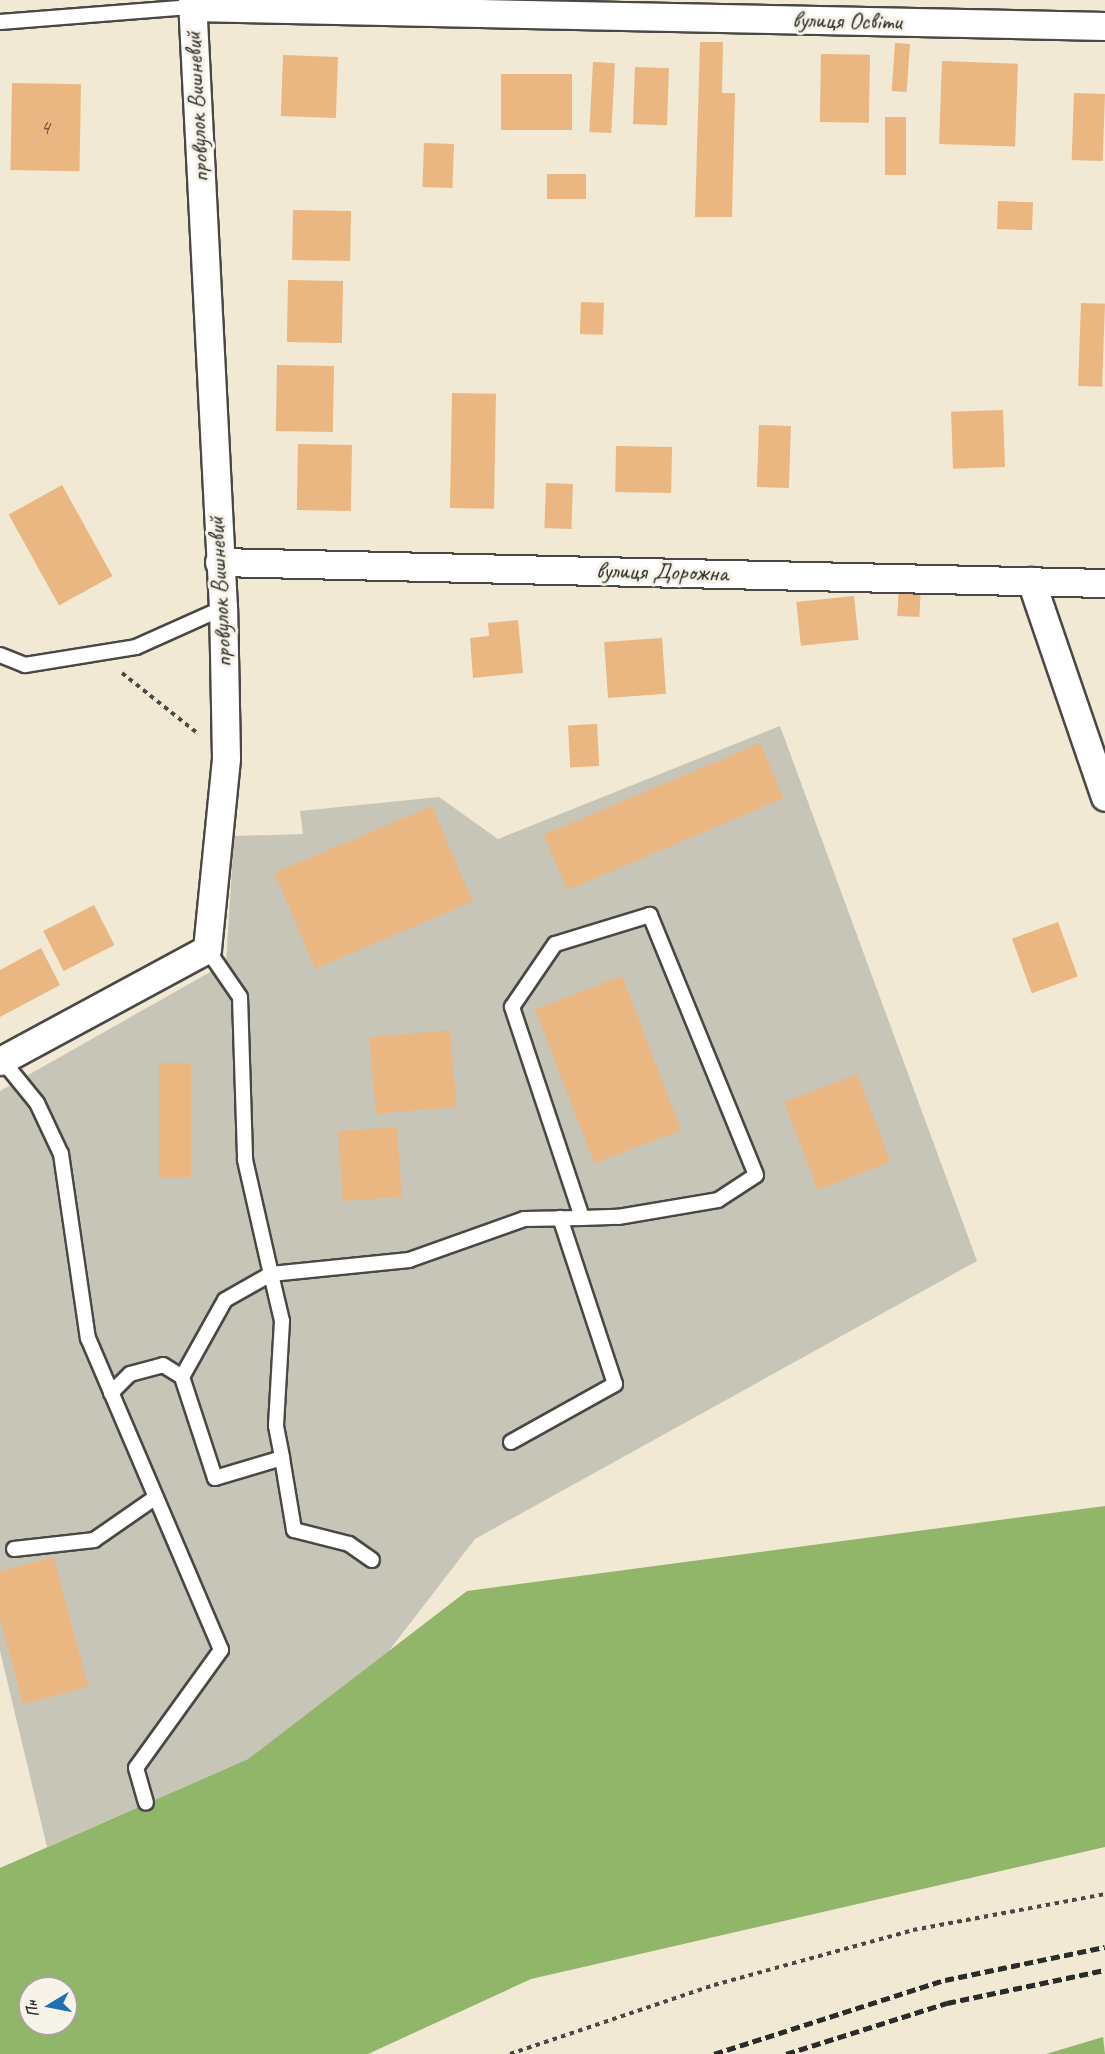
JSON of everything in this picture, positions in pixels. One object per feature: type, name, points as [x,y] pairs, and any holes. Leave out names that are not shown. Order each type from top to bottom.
[{"type":"street","name":"вулиця Освіти","points":[[192,4],[1105,26]]},
{"type":"street","name":"провулок Вишневий","points":[[192,4],[223,608],[226,758],[207,949]]},
{"type":"street","name":"вулиця Дорожна","points":[[219,562],[1105,583]]},
{"type":"street","points":[[1031,581],[1105,797]]},
{"type":"street","points":[[1,1061],[207,949]]},
{"type":"lane","points":[[0,22],[192,4]]},
{"type":"lane","points":[[0,655],[25,665],[136,647],[223,608]]},
{"type":"lane","points":[[182,1377],[225,1300],[271,1274],[409,1260],[524,1219],[560,1218],[582,1218],[618,1217],[718,1200],[756,1175],[650,915],[555,944],[512,1007],[582,1218]]},
{"type":"lane","points":[[207,949],[240,998],[244,1160],[282,1321],[276,1426],[294,1530],[349,1544],[372,1560]]},
{"type":"lane","points":[[1,1061],[37,1103],[61,1154],[88,1338],[221,1650],[136,1768],[146,1803]]},
{"type":"lane","points":[[511,1442],[615,1384],[560,1218]]},
{"type":"lane","points":[[111,1393],[130,1374],[163,1365],[182,1377],[215,1478],[282,1458]]},
{"type":"lane","points":[[14,1549],[94,1540],[156,1497]]},
{"type":"path","points":[[95,654],[152,694],[226,758]]},
{"type":"path","points":[[510,2054],[714,1985],[913,1930],[1105,1893]]},
{"type":"shaded area","points":[[780,726],[977,1261],[475,1539],[388,1652],[248,1759],[47,1847],[0,1651],[0,1091],[226,963],[234,836],[303,834],[300,811],[439,797],[498,839]]},
{"type":"green space","points":[[1105,1506],[1105,1847],[531,1979],[368,2054],[0,2054],[0,1868],[248,1759],[467,1591]]},
{"type":"green space","points":[[1103,2037],[1105,2054],[1046,2054]]},
{"type":"building","points":[[700,42],[723,42],[722,93],[735,93],[732,217],[695,217]]},
{"type":"building","points":[[895,43],[910,44],[907,92],[892,91]]},
{"type":"building","points":[[821,54],[870,55],[869,123],[820,122]]},
{"type":"building","points":[[283,55],[338,57],[336,118],[281,116]]},
{"type":"building","points":[[942,61],[1018,64],[1015,147],[939,144]]},
{"type":"building","points":[[593,62],[615,63],[611,133],[589,132]]},
{"type":"building","points":[[635,67],[669,68],[667,125],[633,124]]},
{"type":"building","points":[[501,74],[572,74],[572,130],[501,130]]},
{"type":"building","points":[[12,83],[81,84],[79,171],[10,170]]},
{"type":"building","points":[[1074,93],[1105,94],[1103,161],[1072,160]]},
{"type":"building","points":[[885,117],[906,117],[906,175],[885,175]]},
{"type":"building","points":[[424,143],[454,144],[452,188],[422,187]]},
{"type":"building","points":[[547,174],[586,174],[586,199],[547,199]]},
{"type":"building","points":[[998,201],[1033,202],[1032,230],[997,229]]},
{"type":"building","points":[[293,210],[351,211],[350,261],[292,260]]},
{"type":"building","points":[[288,280],[343,281],[342,343],[287,342]]},
{"type":"building","points":[[581,302],[604,303],[603,335],[580,334]]},
{"type":"building","points":[[1081,303],[1105,304],[1102,387],[1078,386]]},
{"type":"building","points":[[277,365],[334,366],[333,432],[276,431]]},
{"type":"building","points":[[452,393],[496,394],[494,509],[450,508]]},
{"type":"building","points":[[1003,410],[1005,467],[953,469],[951,412]]},
{"type":"building","points":[[759,425],[791,426],[789,488],[757,487]]},
{"type":"building","points":[[298,444],[352,445],[351,511],[297,510]]},
{"type":"building","points":[[616,446],[672,447],[671,493],[615,492]]},
{"type":"building","points":[[546,483],[573,484],[571,529],[544,528]]},
{"type":"building","points":[[62,485],[112,576],[59,606],[9,515]]},
{"type":"building","points":[[899,585],[921,586],[919,617],[897,616]]},
{"type":"building","points":[[854,596],[859,640],[801,646],[796,602]]},
{"type":"building","points":[[518,620],[523,673],[473,678],[470,638],[489,636],[488,623]]},
{"type":"building","points":[[662,638],[666,694],[608,698],[604,642]]},
{"type":"building","points":[[597,724],[599,766],[570,767],[568,726]]},
{"type":"building","points":[[760,743],[783,798],[567,890],[544,835]]},
{"type":"building","points":[[432,806],[473,902],[315,969],[275,873]]},
{"type":"building","points":[[94,905],[114,945],[64,971],[43,931]]},
{"type":"building","points":[[1058,922],[1078,977],[1032,993],[1012,939]]},
{"type":"building","points":[[41,948],[60,985],[0,1017],[0,970]]},
{"type":"building","points":[[622,976],[681,1130],[594,1163],[535,1009]]},
{"type":"building","points":[[450,1030],[457,1107],[376,1114],[369,1037]]},
{"type":"building","points":[[159,1063],[191,1063],[191,1177],[159,1177]]},
{"type":"building","points":[[857,1074],[891,1162],[818,1190],[784,1102]]},
{"type":"building","points":[[397,1127],[402,1197],[343,1201],[338,1131]]},
{"type":"building","points":[[54,1557],[88,1687],[23,1704],[0,1618],[0,1571]]},
{"type":"railway","points":[[714,2054],[945,1980],[1105,1947]]},
{"type":"railway","points":[[786,2054],[947,2003],[1105,1970]]}]
